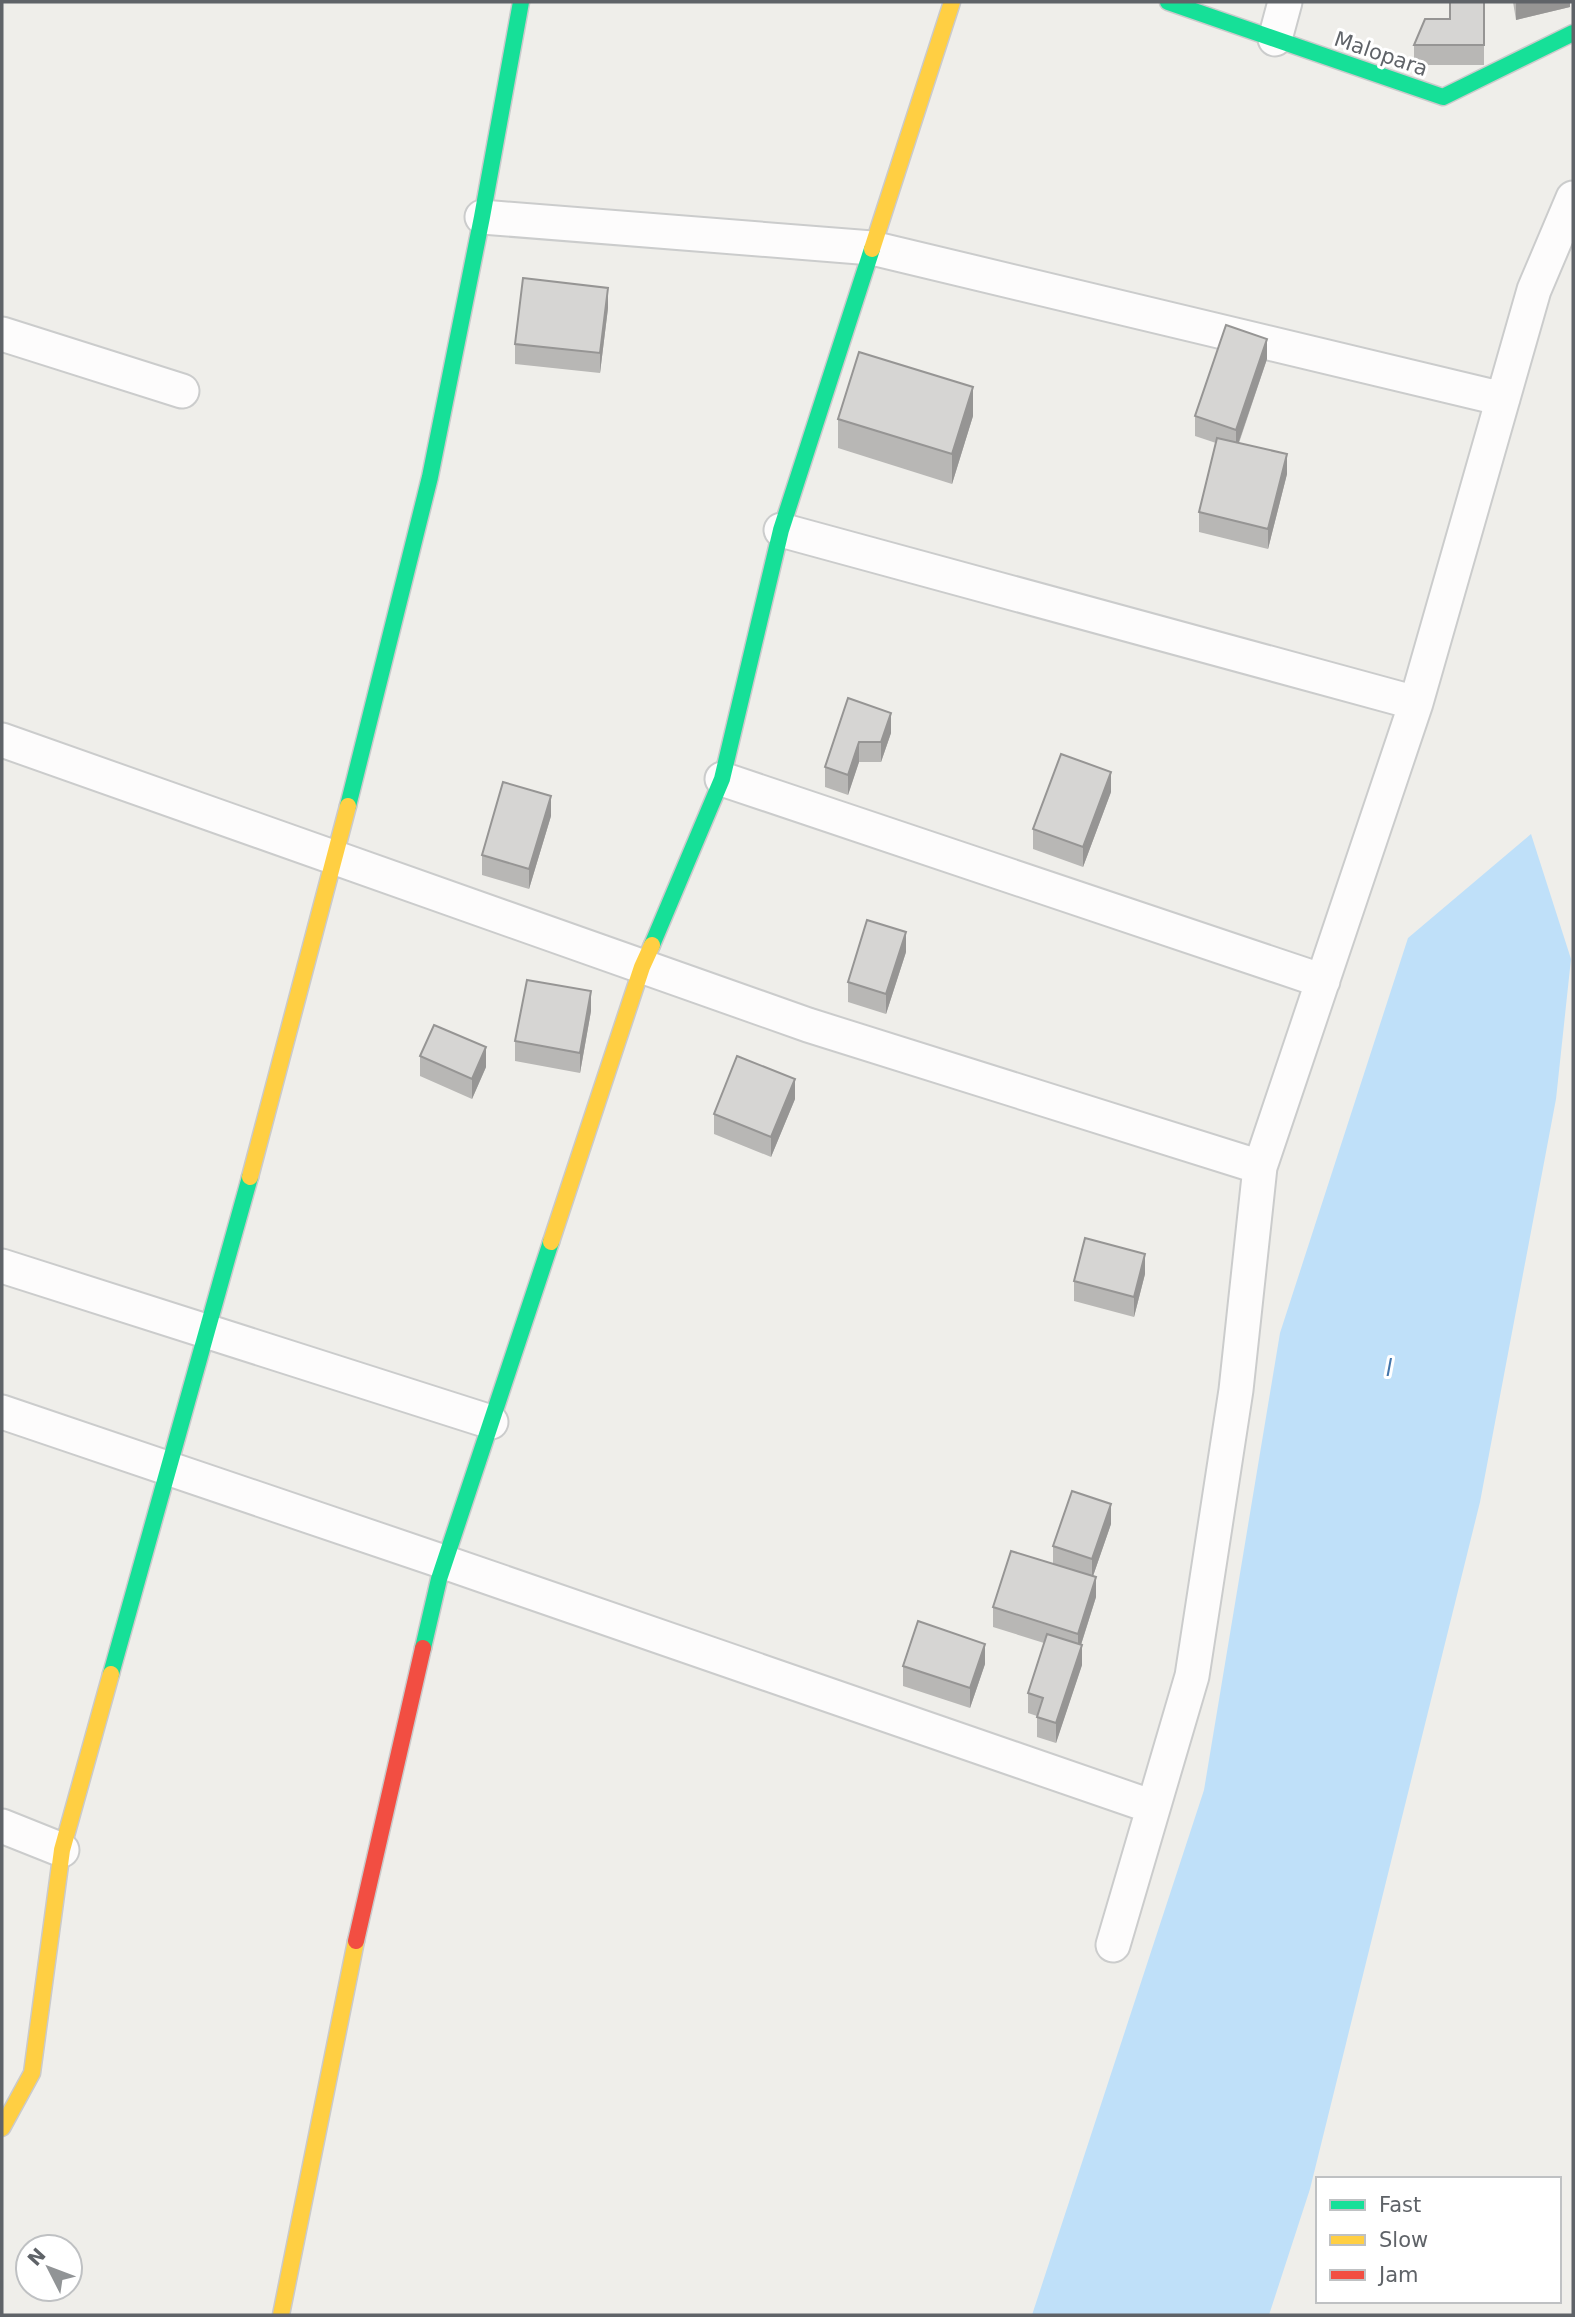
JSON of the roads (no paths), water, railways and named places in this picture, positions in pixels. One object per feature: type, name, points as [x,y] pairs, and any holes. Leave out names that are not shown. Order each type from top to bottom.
[{"type":"street","points":[[2,2128],[32,2073],[62,1850],[208,1332],[335,859],[430,477],[482,217],[521,2]]},
{"type":"street","points":[[281,2315],[362,1909],[439,1578],[642,967],[722,779],[781,530],[953,2]]},
{"type":"street","name":"Malopara","points":[[1168,2],[1443,97],[1573,33]]},
{"type":"street","points":[[1275,39],[1284,2]]},
{"type":"street","points":[[1113,1945],[1192,1676],[1236,1390],[1261,1167],[1416,704],[1534,290],[1573,198]]},
{"type":"street","points":[[482,217],[872,248],[1503,399]]},
{"type":"street","points":[[2,334],[182,391]]},
{"type":"street","points":[[781,530],[1416,704]]},
{"type":"street","points":[[2,740],[808,1025],[1261,1167]]},
{"type":"street","points":[[722,779],[1323,981]]},
{"type":"street","points":[[2,1266],[491,1422]]},
{"type":"street","points":[[2,1412],[1153,1807]]},
{"type":"street","points":[[2,1826],[62,1850]]},
{"type":"water","name":"l","points":[[1531,834],[1571,959],[1556,1099],[1480,1502],[1310,2189],[1269,2315],[1032,2315],[1204,1790],[1280,1333],[1408,938]]}]
